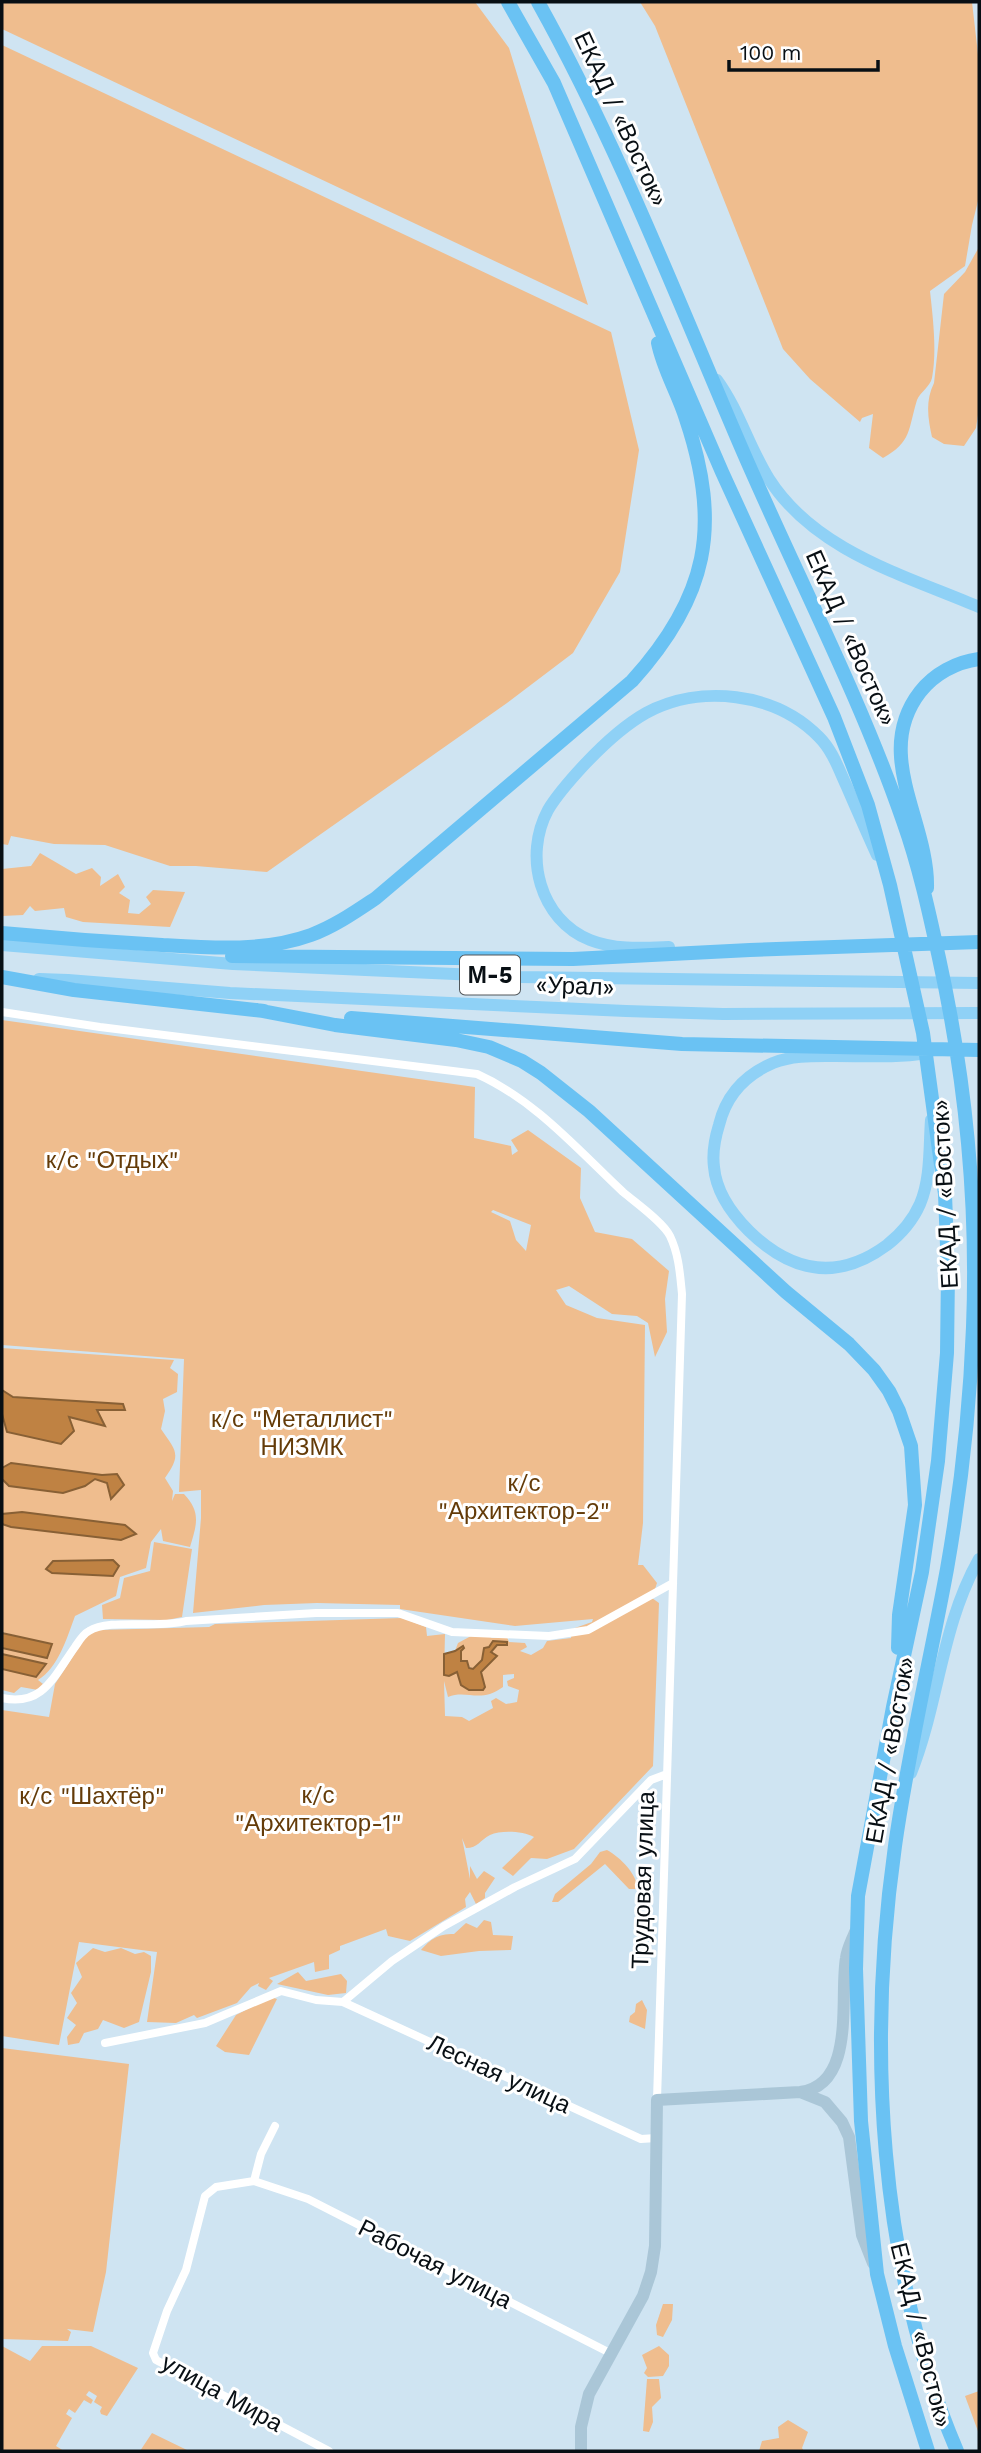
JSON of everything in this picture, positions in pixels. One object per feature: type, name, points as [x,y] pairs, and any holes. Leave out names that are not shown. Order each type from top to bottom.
[{"type":"highway","name":"ЕКАД / «Восток»","points":[[508,2],[554,83],[722,472],[834,716],[868,805],[890,884],[911,969],[932,1091],[947,1222],[947,1353],[938,1461],[922,1572],[898,1682],[858,1896],[856,1929],[856,2011],[861,2121],[877,2274],[895,2346],[928,2451]]},
{"type":"highway","name":"ЕКАД / «Восток»","points":[[538,2],[575,68],[882,766],[905,826],[927,904],[947,995],[968,1123],[973,1209],[973,1325],[962,1472],[948,1564],[904,1790],[887,1904],[882,1984],[882,2071],[894,2223],[915,2322],[937,2402],[957,2451]]},
{"type":"highway","points":[[94,942],[242,947],[274,944],[309,935],[340,922],[376,898],[444,842],[632,681],[658,652],[674,627],[691,593],[702,550],[705,504],[701,464],[658,346],[656,317]]},
{"type":"highway","points":[[927,904],[928,868],[901,770],[900,740],[905,718],[925,686],[956,665],[979,659]]},
{"type":"highway","points":[[2,933],[219,956],[337,959],[573,959],[750,950],[979,944]]},
{"type":"highway","points":[[9,978],[74,990],[257,1010],[682,1044],[979,1050]]},
{"type":"highway","points":[[257,1010],[335,1025],[456,1040],[489,1048],[541,1073],[589,1111],[786,1292],[849,1344],[874,1370],[899,1411],[911,1446],[915,1477],[915,1505],[899,1615],[898,1682]]},
{"type":"highway","points":[[968,1123],[979,1174]]},
{"type":"main road","points":[[708,367],[730,398],[768,478],[803,521],[839,545],[979,607]]},
{"type":"main road","points":[[750,950],[620,948],[591,940],[573,931],[547,902],[537,872],[536,857],[541,828],[548,810],[577,772],[602,746],[628,724],[647,713],[670,703],[714,696],[758,701],[798,718],[828,747],[890,884]]},
{"type":"main road","name":"«Урал»","points":[[2,945],[233,964],[505,976],[979,983]]},
{"type":"main road","name":"«Урал»","points":[[9,978],[244,994],[640,1012],[979,1013]]},
{"type":"main road","points":[[932,1091],[928,1171],[921,1203],[895,1238],[859,1262],[824,1268],[785,1259],[764,1245],[742,1224],[719,1189],[713,1169],[713,1150],[722,1112],[729,1098],[754,1073],[774,1063],[798,1056],[904,1056],[946,1051]]},
{"type":"main road","points":[[904,1790],[922,1744],[944,1647],[956,1610],[979,1559]]},
{"type":"main road","points":[[657,2100],[800,2092],[827,2077],[839,2055],[843,2031],[846,1956],[856,1929]]},
{"type":"main road","points":[[800,2092],[825,2102],[833,2109],[849,2137],[862,2235],[877,2274]]},
{"type":"main road","name":"Трудовая улица","points":[[581,2451],[581,2427],[589,2393],[643,2296],[651,2272],[655,2246],[657,2100]]},
{"type":"street","name":"Трудовая улица","points":[[2,1012],[100,1027],[477,1074],[504,1086],[527,1103],[669,1233],[679,1261],[682,1294],[657,2100]]},
{"type":"street","points":[[2,1698],[22,1701],[40,1694],[86,1632],[99,1626],[171,1625],[186,1621],[316,1613],[398,1613],[452,1632],[549,1636],[589,1630],[673,1583]]},
{"type":"street","points":[[343,2002],[392,1961],[444,1926],[515,1887],[575,1859],[651,1780],[667,1774]]},
{"type":"street","name":"Лесная улица","points":[[104,2043],[205,2023],[281,1991],[316,2000],[343,2002],[641,2138],[656,2138]]},
{"type":"street","points":[[254,2181],[261,2154],[275,2126]]},
{"type":"street","name":"улица Мира","points":[[254,2181],[216,2187],[205,2196],[186,2270],[167,2311],[153,2353],[156,2360],[329,2451]]},
{"type":"street","name":"Рабочая улица","points":[[254,2181],[308,2199],[612,2354]]},
{"type":"green space","points":[[2,2],[475,2],[509,48],[588,305],[2,29]]},
{"type":"green space","points":[[640,2],[972,2],[979,63],[979,197],[965,266],[930,291],[934,346],[931,381],[917,400],[908,434],[899,446],[883,458],[869,448],[873,414],[862,418],[860,422],[810,379],[783,349],[655,26]]},
{"type":"green space","points":[[2,45],[611,332],[639,450],[620,572],[573,653],[507,703],[267,872],[170,866],[105,845],[54,844],[11,836],[8,845],[2,844]]},
{"type":"green space","points":[[979,247],[979,408],[976,428],[964,446],[944,444],[932,437],[928,410],[934,383],[944,294],[965,272]]},
{"type":"green space","points":[[40,853],[76,874],[92,868],[101,877],[100,886],[118,874],[125,887],[119,893],[130,900],[128,913],[139,914],[151,904],[146,897],[153,890],[185,892],[170,927],[83,922],[66,917],[64,908],[35,911],[30,906],[23,915],[2,916],[2,869],[31,866]]},
{"type":"green space","points":[[2,1020],[475,1087],[474,1138],[511,1146],[512,1155],[518,1151],[511,1140],[528,1130],[581,1168],[580,1198],[595,1232],[632,1239],[669,1271],[665,1299],[667,1332],[655,1357],[648,1323],[637,1316],[612,1314],[569,1286],[556,1290],[566,1305],[597,1318],[645,1325],[643,1523],[638,1565],[643,1565],[657,1583],[652,1598],[659,1603],[653,1766],[574,1849],[547,1859],[531,1858],[513,1876],[502,1868],[534,1837],[518,1832],[500,1832],[466,1848],[462,1838],[470,1879],[470,1866],[477,1879],[484,1871],[495,1878],[485,1893],[485,1898],[476,1904],[470,1892],[465,1899],[466,1907],[410,1941],[388,1936],[386,1929],[340,1946],[340,1950],[329,1955],[329,1969],[315,1972],[314,1962],[269,1978],[273,1981],[266,1990],[258,1986],[259,1983],[251,1987],[237,2003],[176,2023],[147,2022],[157,1952],[79,1942],[59,2045],[2,2036],[2,1710],[49,1717],[55,1684],[87,1635],[99,1630],[402,1618],[426,1627],[427,1636],[445,1634],[444,1675],[458,1672],[461,1685],[469,1690],[485,1686],[481,1672],[497,1656],[491,1652],[497,1645],[507,1645],[507,1642],[484,1648],[482,1660],[473,1669],[461,1661],[462,1647],[455,1651],[458,1643],[471,1636],[507,1637],[509,1642],[525,1643],[527,1647],[520,1651],[531,1655],[543,1648],[547,1641],[571,1638],[572,1629],[592,1622],[593,1619],[515,1626],[400,1609],[400,1605],[317,1603],[264,1605],[193,1613],[201,1490],[179,1492],[184,1359],[2,1345]],"holes":[[[493,1210],[531,1225],[526,1251],[516,1240],[510,1221],[491,1212]],[[514,1674],[514,1678],[507,1681],[508,1686],[519,1690],[517,1702],[506,1704],[496,1698],[491,1701],[493,1708],[469,1721],[462,1717],[445,1716],[444,1681],[448,1697],[461,1694],[480,1696],[503,1687],[503,1675]]]},
{"type":"green space","points":[[2,1348],[174,1360],[170,1368],[178,1374],[177,1392],[163,1399],[165,1411],[161,1429],[173,1448],[175,1458],[165,1478],[173,1491],[172,1501],[175,1494],[184,1494],[193,1507],[196,1519],[190,1547],[163,1541],[161,1529],[151,1542],[146,1568],[120,1577],[116,1596],[75,1616],[56,1660],[38,1680],[43,1684],[38,1690],[21,1687],[14,1693],[2,1690],[2,1669],[36,1677],[46,1664],[2,1654],[2,1648],[47,1658],[52,1645],[2,1632],[2,1524],[121,1540],[136,1534],[125,1525],[22,1512],[2,1514],[2,1479],[9,1486],[85,1486],[94,1479],[107,1483],[111,1498],[117,1474],[102,1475],[11,1463],[2,1468],[2,1414],[68,1417],[104,1424],[97,1410],[124,1410],[122,1404],[13,1397],[2,1390]]},
{"type":"green space","points":[[154,1542],[192,1549],[182,1617],[167,1620],[103,1619],[102,1605],[120,1598],[124,1578],[150,1571]]},
{"type":"green space","points":[[607,1850],[627,1866],[638,1889],[629,1889],[605,1864],[558,1902],[552,1902],[555,1894],[591,1864],[600,1852]]},
{"type":"green space","points":[[484,1920],[491,1922],[493,1935],[513,1936],[511,1950],[441,1956],[421,1950],[435,1938],[454,1934],[466,1923],[477,1928]]},
{"type":"green space","points":[[93,1948],[105,1952],[121,1948],[135,1954],[144,1952],[151,1956],[151,1972],[139,2022],[124,2028],[103,2020],[98,2029],[84,2033],[79,2043],[68,2045],[67,2037],[76,2025],[67,2018],[77,2003],[71,1993],[82,1977],[76,1963]]},
{"type":"green space","points":[[298,1972],[306,1981],[341,1974],[347,1981],[346,1993],[328,1995],[277,1984]]},
{"type":"green space","points":[[271,1997],[277,1999],[249,2055],[225,2052],[216,2046],[236,2015]]},
{"type":"green space","points":[[642,2000],[647,2010],[645,2029],[629,2022],[636,2004]]},
{"type":"green space","points":[[2,2048],[129,2064],[106,2272],[93,2332],[67,2329],[71,2332],[68,2341],[2,2339]]},
{"type":"green space","points":[[663,2304],[673,2304],[672,2320],[663,2337],[657,2335],[656,2325]]},
{"type":"green space","points":[[2,2346],[30,2361],[42,2346],[91,2346],[138,2368],[107,2416],[101,2414],[102,2407],[94,2402],[97,2396],[89,2391],[86,2395],[93,2400],[91,2404],[84,2400],[75,2413],[69,2409],[66,2414],[72,2418],[56,2446],[64,2451],[2,2451]]},
{"type":"green space","points":[[659,2346],[669,2355],[669,2366],[663,2376],[648,2377],[644,2373],[647,2368],[642,2355]]},
{"type":"green space","points":[[647,2379],[659,2379],[661,2398],[652,2407],[653,2422],[649,2432],[643,2431]]},
{"type":"green space","points":[[979,2391],[979,2434],[965,2396]]},
{"type":"green space","points":[[788,2420],[808,2432],[802,2448],[804,2451],[759,2451],[762,2441],[779,2438],[778,2427]]},
{"type":"green space","points":[[152,2433],[189,2451],[140,2451]]},
{"type":"shaded area","points":[[2,1390],[13,1397],[123,1404],[125,1410],[97,1410],[105,1426],[69,1417],[74,1431],[61,1444],[7,1432],[2,1414]]},
{"type":"shaded area","points":[[11,1463],[102,1475],[117,1474],[124,1485],[111,1499],[107,1483],[95,1479],[85,1486],[63,1493],[9,1486],[2,1479],[2,1468]]},
{"type":"shaded area","points":[[22,1512],[125,1525],[136,1534],[121,1540],[2,1524],[2,1514]]},
{"type":"shaded area","points":[[113,1560],[119,1566],[113,1576],[52,1573],[46,1569],[53,1561]]},
{"type":"shaded area","points":[[2,1633],[52,1644],[47,1658],[2,1648]]},
{"type":"shaded area","points":[[493,1641],[507,1642],[507,1645],[497,1645],[491,1652],[497,1656],[481,1672],[485,1687],[483,1690],[469,1690],[461,1685],[457,1672],[444,1675],[444,1654],[463,1646],[461,1661],[467,1661],[469,1668],[473,1669],[482,1660],[484,1648],[489,1647]]},
{"type":"shaded area","points":[[2,1654],[46,1664],[36,1677],[2,1669]]},
{"type":"park label","name":"к/с \"Отдых\"","points":[[112,1160]]},
{"type":"park label","name":"к/с \"Металлист\" НИЗМК","points":[[302,1433]]},
{"type":"park label","name":"к/с \"Архитектор-2\"","points":[[524,1497]]},
{"type":"park label","name":"к/с \"Шахтёр\"","points":[[92,1796]]},
{"type":"park label","name":"к/с \"Архитектор-1\"","points":[[318,1809]]}]
